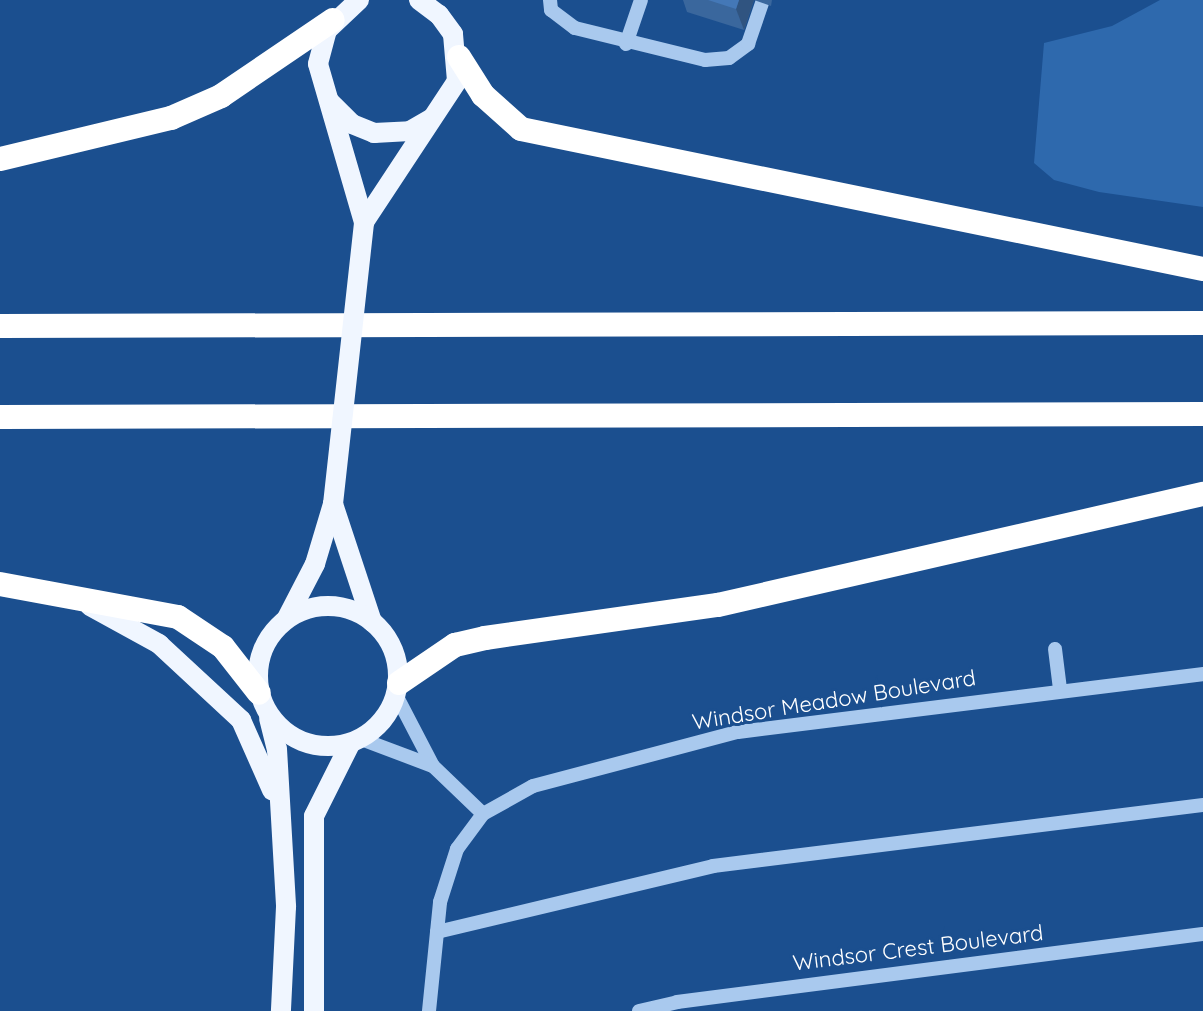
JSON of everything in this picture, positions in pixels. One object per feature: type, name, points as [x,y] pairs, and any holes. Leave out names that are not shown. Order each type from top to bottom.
[{"type":"highway","points":[[0,159],[171,118],[221,96],[350,6]]},
{"type":"highway","points":[[456,46],[483,95],[521,129],[1203,269]]},
{"type":"highway","points":[[0,326],[1203,323]]},
{"type":"highway","points":[[0,417],[1203,414]]},
{"type":"highway","points":[[398,689],[455,645],[485,638],[718,605],[1203,494]]},
{"type":"highway","points":[[0,584],[86,604],[150,610],[200,628],[264,703]]},
{"type":"main road","points":[[419,0],[439,15],[456,46]]},
{"type":"main road","points":[[364,222],[402,160],[453,92],[456,46],[448,0]]},
{"type":"main road","points":[[281,1011],[286,907],[277,749],[264,703],[264,647],[286,620],[315,564],[333,504],[364,222],[322,88],[319,52],[350,6]]},
{"type":"main road","points":[[322,88],[342,117],[374,133],[410,131],[440,112]]},
{"type":"main road","points":[[314,1011],[314,816],[355,741],[387,716],[398,689],[394,649],[372,622],[333,504]]},
{"type":"main road","points":[[86,604],[159,644],[241,720],[279,808]]},
{"type":"main road","points":[[286,620],[329,606],[372,622]]},
{"type":"main road","points":[[264,703],[304,743],[355,741]]},
{"type":"street","points":[[550,0],[551,10],[575,28],[626,44],[705,60],[729,58],[748,44],[762,3]]},
{"type":"street","points":[[626,44],[641,0]]},
{"type":"street","points":[[1055,649],[1060,689]]},
{"type":"street","name":"Windsor Meadow Boulevard","points":[[429,1011],[445,876],[457,849],[483,814],[533,786],[708,738],[1060,689],[1203,674]]},
{"type":"street","points":[[398,689],[433,766],[483,814]]},
{"type":"street","points":[[355,741],[433,766]]},
{"type":"street","points":[[437,932],[726,864],[1203,805]]},
{"type":"street","name":"Windsor Crest Boulevard","points":[[639,1011],[677,1002],[1203,934]]},
{"type":"shaded area","points":[[1160,0],[1203,0],[1203,207],[1099,192],[1054,180],[1034,163],[1044,43],[1112,26]]},
{"type":"building","points":[[708,0],[739,0],[736,9]]}]
